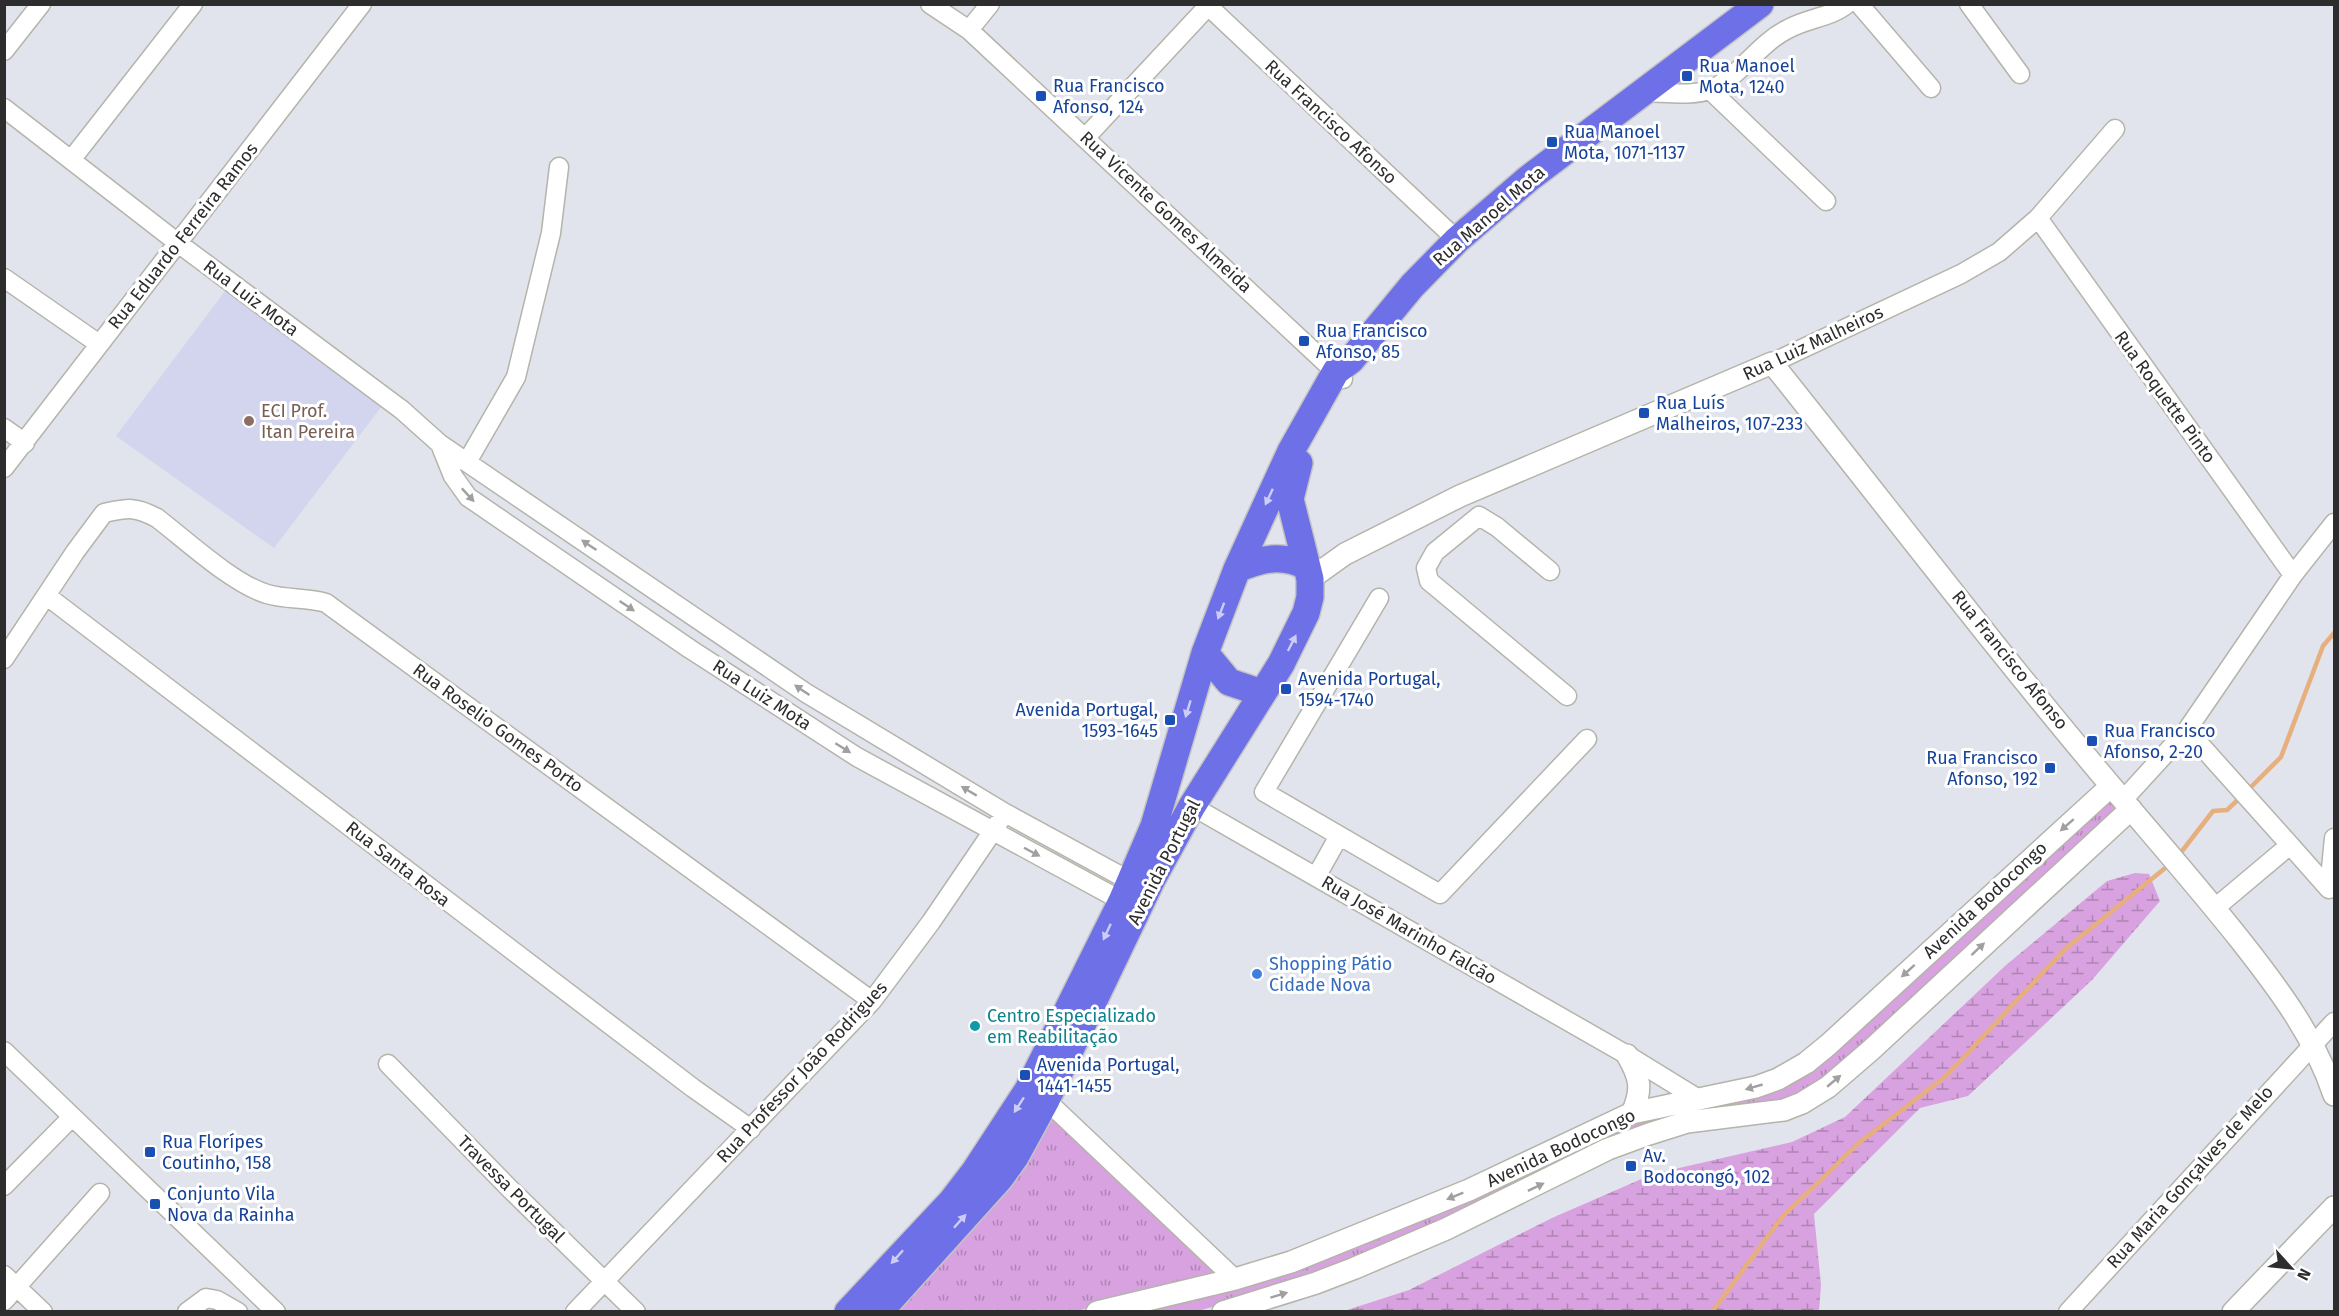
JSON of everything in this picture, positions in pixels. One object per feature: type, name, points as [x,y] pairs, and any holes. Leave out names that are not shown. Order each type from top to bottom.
[{"type":"main road","name":"Rua Manoel Mota","points":[[1344,370],[1412,286],[1457,240],[1528,179],[1760,4]]},
{"type":"main road","name":"Avenida Portugal","points":[[848,1311],[951,1201],[1029,1090],[1126,891],[1154,826],[1205,654],[1237,569],[1292,451],[1344,370]]},
{"type":"main road","name":"Avenida Portugal","points":[[879,1311],[1000,1178],[1015,1157],[1046,1100],[1152,879],[1192,806],[1286,656],[1306,613],[1310,597],[1308,573],[1290,499],[1296,467],[1344,370]]},
{"type":"main road","points":[[1237,569],[1259,560],[1276,558],[1298,562],[1308,573]]},
{"type":"main road","points":[[1205,654],[1229,682],[1262,693]]},
{"type":"street","points":[[4,51],[41,4]]},
{"type":"street","points":[[71,160],[193,4]]},
{"type":"street","name":"Rua Eduardo Ferreira Ramos","points":[[4,468],[362,4]]},
{"type":"street","name":"Rua Vicente Gomes Almeida","points":[[930,4],[969,30],[1344,370]]},
{"type":"street","points":[[969,30],[990,4]]},
{"type":"street","points":[[1642,92],[1710,90],[1770,39],[1789,27],[1836,12],[1847,4]]},
{"type":"street","points":[[1859,4],[1931,88]]},
{"type":"street","points":[[1969,4],[2020,74]]},
{"type":"street","points":[[1086,137],[1208,5]]},
{"type":"street","name":"Rua Francisco Afonso","points":[[1208,5],[1457,240]]},
{"type":"street","points":[[1710,90],[1826,201]]},
{"type":"street","name":"Rua Luiz Mota","points":[[4,108],[177,243],[393,403],[440,444],[806,693],[1005,813],[1126,891]]},
{"type":"street","name":"Rua Luiz Malheiros","points":[[1308,573],[1460,496],[1772,363],[1961,274],[1999,252],[2038,218],[2115,129]]},
{"type":"street","points":[[467,462],[516,377],[551,233],[559,167]]},
{"type":"street","name":"Rua Roquette Pinto","points":[[2038,218],[2293,575]]},
{"type":"street","points":[[4,278],[99,344]]},
{"type":"street","name":"Rua Francisco Afonso","points":[[1772,363],[2122,798],[2215,908],[2292,1007],[2312,1043],[2334,1095]]},
{"type":"street","points":[[4,428],[25,443]]},
{"type":"street","name":"Rua Luiz Mota","points":[[440,444],[453,476],[468,497],[796,719],[901,782],[993,831],[1126,891]]},
{"type":"street","points":[[1460,496],[1479,516],[1497,527],[1550,571]]},
{"type":"street","name":"Rua Roselio Gomes Porto","points":[[47,596],[75,552],[104,513],[130,507],[142,510],[246,586],[284,598],[308,598],[326,603],[872,1000]]},
{"type":"street","points":[[1479,516],[1434,552],[1426,568],[1429,581],[1567,696]]},
{"type":"street","name":"Avenida Bodocongo","points":[[1223,1311],[1316,1283],[1365,1264],[1446,1229],[1542,1184],[1608,1149],[1639,1137],[1687,1122],[1784,1110],[1802,1103],[1828,1087],[1871,1050],[2187,730],[2293,575],[2334,523]]},
{"type":"street","points":[[4,659],[47,596]]},
{"type":"street","name":"Rua Santa Rosa","points":[[47,596],[667,1069],[751,1129]]},
{"type":"street","points":[[1379,598],[1263,792],[1440,894],[1587,739]]},
{"type":"street","points":[[2187,730],[2329,890],[2334,838]]},
{"type":"street","name":"Avenida Bodocongo","points":[[1097,1311],[1235,1279],[1291,1262],[1469,1191],[1632,1113],[1756,1087],[1806,1063],[2122,798]]},
{"type":"street","name":"Rua José Marinho Falcão","points":[[1192,806],[1627,1055],[1700,1100]]},
{"type":"street","name":"Rua Professor João Rodrigues","points":[[575,1311],[872,1000],[931,922],[1005,813]]},
{"type":"street","points":[[1316,877],[1339,836]]},
{"type":"street","points":[[2215,908],[2290,845]]},
{"type":"street","name":"Rua Maria Gonçalves de Melo","points":[[2068,1311],[2312,1043],[2334,1022]]},
{"type":"street","points":[[4,1051],[71,1118],[276,1311]]},
{"type":"street","points":[[1627,1055],[1641,1085],[1640,1096],[1632,1113]]},
{"type":"street","name":"Travessa Portugal","points":[[388,1064],[604,1282],[636,1311]]},
{"type":"street","points":[[1046,1100],[1235,1279]]},
{"type":"street","points":[[4,1186],[71,1118]]},
{"type":"street","points":[[4,1301],[11,1281],[100,1193]]},
{"type":"street","points":[[2234,1311],[2334,1207]]},
{"type":"street","points":[[11,1281],[43,1311]]},
{"type":"street","points":[[187,1311],[206,1298],[217,1300],[238,1311]]},
{"type":"shaded area","name":"ECI Prof. Itan Pereira","points":[[225,291],[382,406],[274,548],[116,436]]},
{"type":"green space","points":[[2109,797],[2118,810],[1942,975],[1805,1093],[1581,1158],[1309,1280],[1198,1311],[1122,1312],[1263,1276],[1634,1117],[1771,1090]]},
{"type":"green space","points":[[2135,873],[2149,874],[2160,901],[2092,980],[1968,1096],[1920,1108],[1814,1214],[1821,1285],[1819,1311],[1344,1311],[1409,1290],[1552,1218],[1653,1174],[1792,1142],[1845,1117],[2005,966],[2107,881]]},
{"type":"green space","points":[[1050,1110],[1223,1274],[1077,1311],[886,1312]]},
{"type":"waterway","points":[[2248,790],[2281,757],[2323,646],[2334,633]]},
{"type":"waterway","points":[[2179,855],[2213,811],[2227,810],[2242,796]]},
{"type":"waterway","points":[[1712,1312],[1782,1217],[1860,1142],[1946,1076],[2065,949],[2169,865]]},
{"type":"place","name":"Rua Manoel Mota, 1240","points":[[1687,76]]},
{"type":"place","name":"Rua Francisco Afonso, 124","points":[[1041,96]]},
{"type":"place","name":"Rua Manoel Mota, 1071-1137","points":[[1552,142]]},
{"type":"place","name":"Rua Francisco Afonso, 85","points":[[1304,341]]},
{"type":"place","name":"Rua Luís Malheiros, 107-233","points":[[1644,413]]},
{"type":"place","name":"ECI Prof. Itan Pereira","points":[[249,421]]},
{"type":"place","name":"Avenida Portugal, 1594-1740","points":[[1286,689]]},
{"type":"place","name":"Avenida Portugal, 1593-1645","points":[[1170,720]]},
{"type":"place","name":"Rua Francisco Afonso, 2-20","points":[[2092,741]]},
{"type":"place","name":"Rua Francisco Afonso, 192","points":[[2050,768]]},
{"type":"place","name":"Shopping Pátio Cidade Nova","points":[[1257,974]]},
{"type":"place","name":"Centro Especializado em Reabilitação","points":[[975,1026]]},
{"type":"place","name":"Avenida Portugal, 1441-1455","points":[[1025,1075]]},
{"type":"place","name":"Rua Florípes Coutinho, 158","points":[[150,1152]]},
{"type":"place","name":"Av. Bodocongó, 102","points":[[1631,1166]]},
{"type":"place","name":"Conjunto Vila Nova da Rainha","points":[[155,1204]]}]
